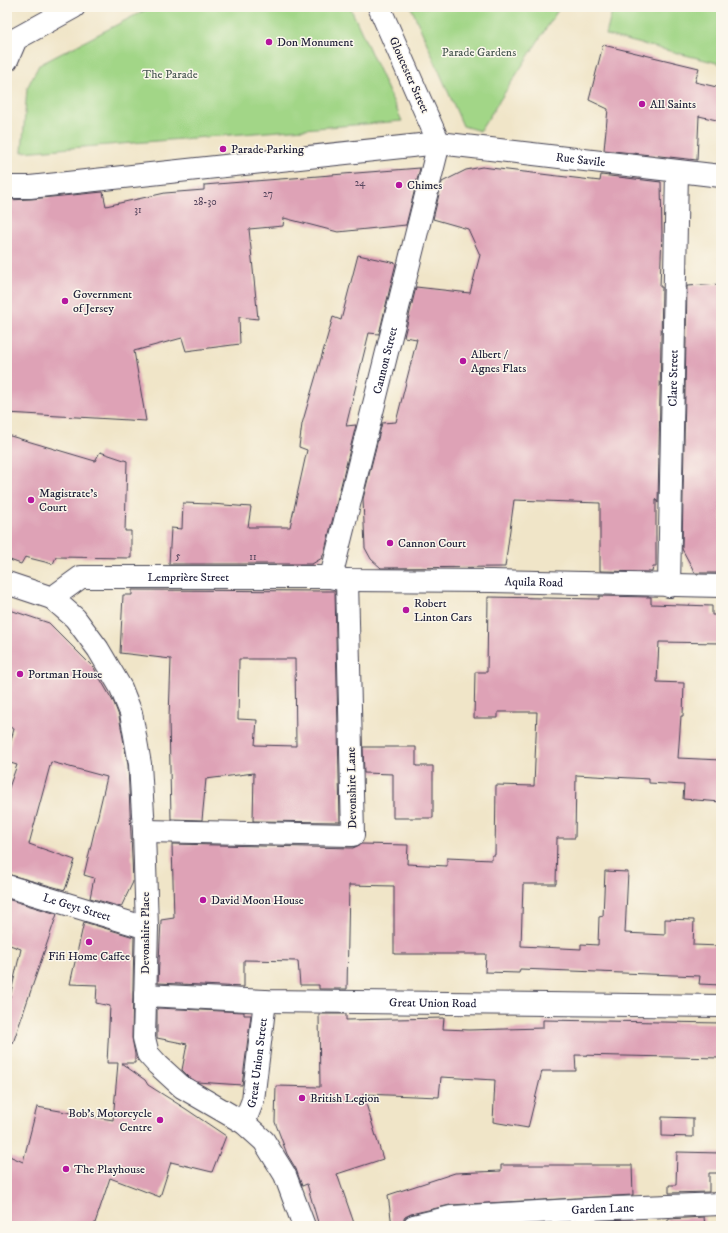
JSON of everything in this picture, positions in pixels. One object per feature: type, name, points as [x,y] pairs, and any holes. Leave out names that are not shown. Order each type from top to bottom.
[{"type":"street","points":[[7,60],[16,39],[74,7]]},
{"type":"street","name":"Gloucester Street","points":[[379,7],[439,143]]},
{"type":"street","points":[[7,187],[30,187],[439,143]]},
{"type":"street","name":"Rue Savile","points":[[439,143],[721,176]]},
{"type":"street","name":"Cannon Street","points":[[339,578],[439,143]]},
{"type":"street","name":"Clare Street","points":[[669,586],[677,171]]},
{"type":"street","name":"Lemprière Street","points":[[52,598],[81,577],[339,578]]},
{"type":"street","name":"Aquila Road","points":[[339,578],[721,586]]},
{"type":"street","name":"Devonshire Lane","points":[[144,831],[353,835],[339,578]]},
{"type":"street","points":[[7,583],[52,598]]},
{"type":"street","name":"Devonshire Place","points":[[52,598],[75,618],[98,649],[122,688],[131,713],[140,764],[144,831],[146,928],[144,1038],[148,1054],[182,1087],[244,1124],[264,1141],[285,1175],[304,1226]]},
{"type":"street","name":"Le Geyt Street","points":[[7,886],[146,928]]},
{"type":"street","name":"Great Union Road","points":[[145,995],[265,1001],[721,1006]]},
{"type":"street","name":"Great Union Street","points":[[244,1124],[253,1100],[265,1001]]},
{"type":"street","name":"Garden Lane","points":[[414,1226],[451,1217],[590,1209],[721,1204]]},
{"type":"green space","name":"The Parade","points":[[151,7],[350,7],[402,121],[22,152],[27,88],[39,65]]},
{"type":"green space","name":"Parade Gardens","points":[[411,7],[560,7],[480,131],[463,126]]},
{"type":"green space","points":[[613,7],[721,7],[721,64],[606,35]]},
{"type":"building","name":"All Saints","points":[[603,45],[699,68],[695,82],[721,88],[721,121],[699,116],[697,160],[604,150],[608,109],[589,100]]},
{"type":"building","points":[[482,167],[600,181],[601,175],[661,182],[662,232],[660,287],[662,287],[658,503],[656,499],[656,567],[653,567],[652,572],[600,571],[600,503],[514,500],[505,567],[381,568],[371,559],[365,548],[363,499],[382,423],[396,422],[417,339],[404,337],[416,287],[470,293],[480,255],[468,229],[433,219],[442,182],[466,170]]},
{"type":"building","points":[[420,168],[406,225],[338,232],[284,218],[283,226],[249,229],[258,319],[239,317],[240,344],[186,351],[182,338],[134,351],[146,421],[7,413],[7,200],[103,192],[106,206],[165,193],[204,190],[204,185]]},
{"type":"building","points":[[358,255],[396,263],[379,334],[369,333],[346,426],[356,425],[322,558],[312,564],[169,564],[171,528],[182,529],[183,503],[251,507],[248,527],[290,527],[307,450],[299,447],[302,424],[333,317],[341,320]]},
{"type":"building","points":[[721,284],[721,573],[695,573],[682,549],[687,286]]},
{"type":"building","name":"Magistrate's Court","points":[[7,435],[95,461],[100,452],[127,461],[125,531],[131,531],[131,558],[56,557],[53,564],[25,557],[21,564],[7,559]]},
{"type":"building","points":[[132,590],[335,591],[340,822],[253,821],[254,773],[206,779],[202,820],[171,819],[169,717],[171,659],[120,653],[123,595],[132,595]],"holes":[[[239,659],[295,659],[296,746],[255,745],[257,720],[238,719]]]},
{"type":"building","points":[[599,596],[651,597],[651,604],[712,606],[712,615],[721,615],[721,643],[659,642],[657,682],[684,683],[683,716],[681,716],[678,758],[721,760],[721,802],[683,799],[684,785],[649,783],[649,779],[576,775],[575,838],[557,838],[556,884],[523,884],[521,946],[581,949],[581,944],[598,945],[599,917],[603,916],[605,871],[628,872],[625,933],[665,935],[665,919],[694,920],[693,945],[721,946],[721,985],[699,984],[700,976],[520,969],[519,973],[485,972],[486,954],[394,954],[394,886],[349,885],[347,989],[319,989],[319,985],[300,985],[298,961],[244,960],[244,987],[158,983],[161,920],[174,918],[172,844],[353,848],[361,844],[408,845],[407,864],[447,866],[447,858],[492,860],[492,855],[495,855],[496,785],[534,786],[537,712],[498,712],[498,718],[474,718],[475,672],[487,672],[488,597],[599,599]]},
{"type":"building","points":[[7,609],[49,623],[94,668],[114,703],[119,716],[128,765],[133,882],[121,907],[90,898],[94,878],[84,875],[107,777],[51,762],[29,844],[75,860],[65,890],[7,874],[7,793],[17,765],[7,762],[7,755],[14,729],[7,726]]},
{"type":"building","points":[[363,747],[416,747],[416,766],[433,766],[433,818],[393,818],[393,774],[364,773]]},
{"type":"building","points":[[7,899],[57,914],[13,1043],[7,1041],[7,1009],[21,949],[7,944]]},
{"type":"building","points":[[84,922],[134,937],[132,1038],[135,1063],[121,1063],[145,1080],[148,1085],[226,1136],[212,1172],[171,1162],[160,1197],[110,1178],[94,1226],[7,1226],[7,1155],[23,1162],[37,1107],[113,1120],[118,1063],[107,1063],[110,1006],[96,1003],[97,985],[70,984]]},
{"type":"building","points":[[157,1008],[244,1012],[244,1015],[251,1015],[242,1085],[197,1082],[189,1077],[182,1070],[187,1044],[157,1038]]},
{"type":"building","points":[[319,1014],[346,1014],[346,1020],[444,1018],[443,1029],[469,1030],[543,1028],[543,1020],[721,1023],[721,1058],[575,1055],[576,1071],[542,1071],[528,1128],[493,1122],[495,1080],[441,1077],[439,1097],[363,1094],[383,1159],[337,1174],[355,1226],[319,1226],[307,1184],[302,1186],[296,1169],[287,1154],[275,1122],[276,1086],[320,1087]]},
{"type":"building","points":[[662,1117],[693,1118],[693,1137],[662,1136]]},
{"type":"building","points":[[677,1152],[721,1153],[721,1173],[709,1173],[709,1192],[669,1193],[669,1185],[676,1185]]},
{"type":"building","points":[[501,1165],[632,1165],[633,1195],[450,1205],[411,1214],[405,1217],[402,1222],[402,1226],[392,1226],[388,1195],[455,1173],[501,1171]]},
{"type":"building","points":[[704,1217],[705,1226],[668,1226],[668,1219]]},
{"type":"building","points":[[633,1220],[633,1226],[512,1226],[591,1221]]},
{"type":"place","name":"Don Monument","points":[[269,42]]},
{"type":"place","name":"All Saints","points":[[642,104]]},
{"type":"place","name":"Parade Parking","points":[[223,149]]},
{"type":"place","name":"Chimes","points":[[399,185]]},
{"type":"place","name":"Government of Jersey","points":[[65,301]]},
{"type":"place","name":"Albert / Agnes Flats","points":[[463,361]]},
{"type":"place","name":"Magistrate's Court","points":[[31,500]]},
{"type":"place","name":"Cannon Court","points":[[390,543]]},
{"type":"place","name":"Robert Linton Cars","points":[[406,610]]},
{"type":"place","name":"Portman House","points":[[20,674]]},
{"type":"place","name":"David Moon House","points":[[203,900]]},
{"type":"place","name":"Fifi Home Caffee","points":[[89,942]]},
{"type":"place","name":"British Legion","points":[[302,1098]]},
{"type":"place","name":"Bob's Motorcycle Centre","points":[[160,1120]]},
{"type":"place","name":"The Playhouse","points":[[66,1169]]}]
